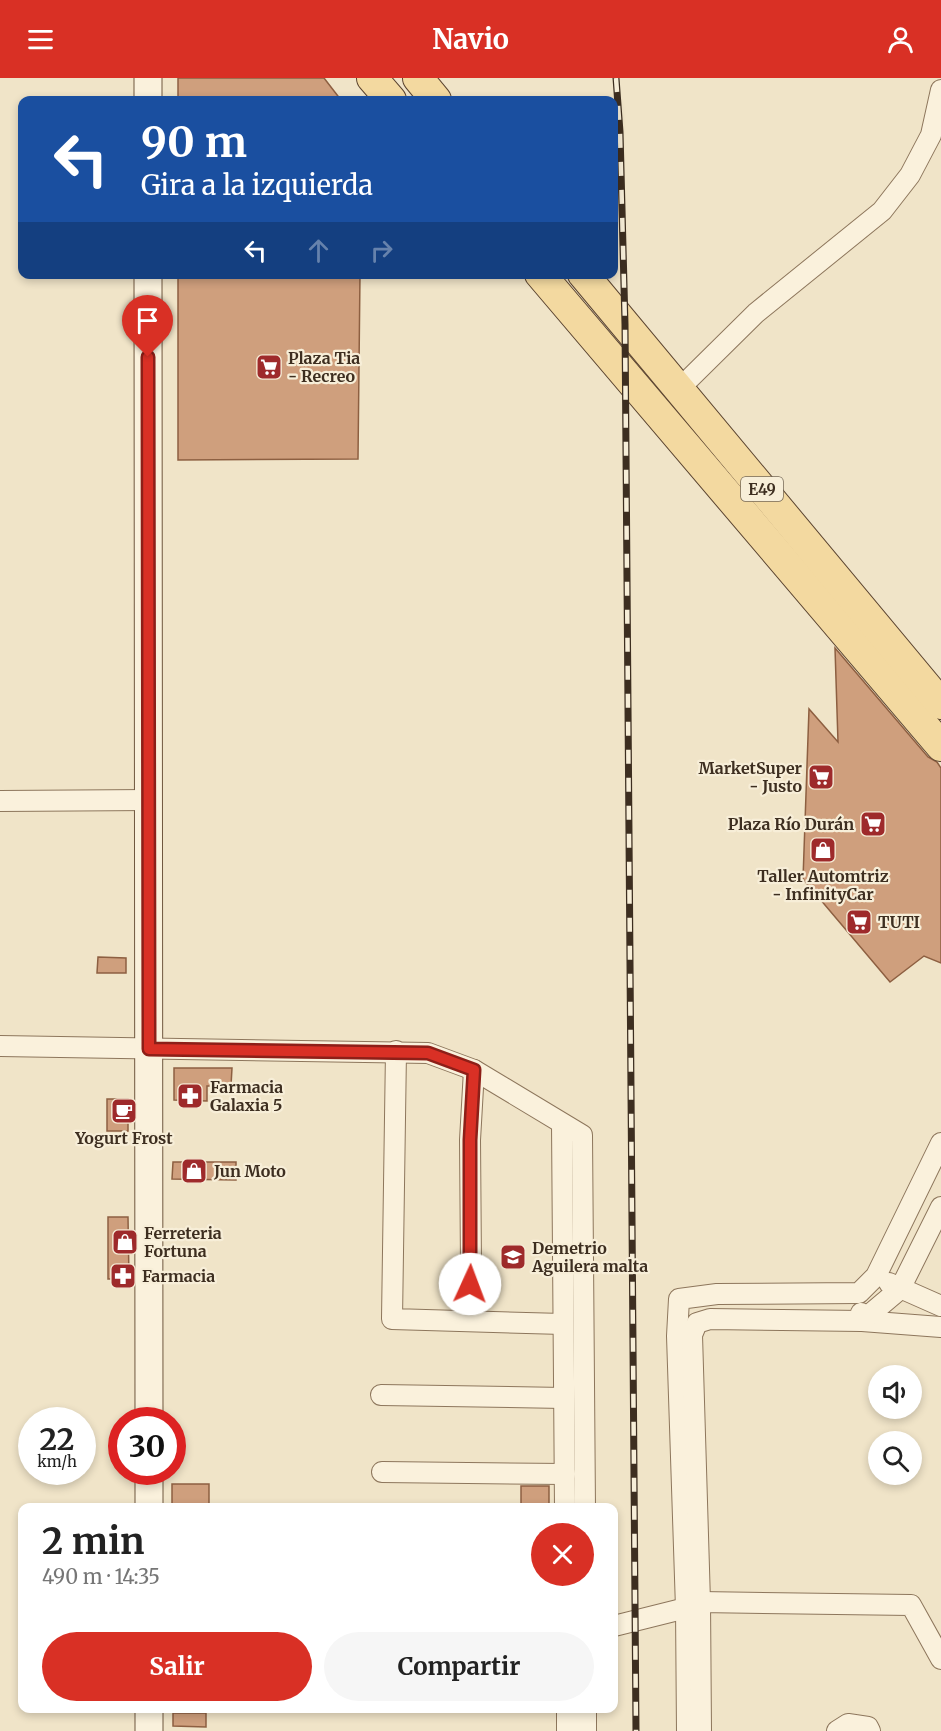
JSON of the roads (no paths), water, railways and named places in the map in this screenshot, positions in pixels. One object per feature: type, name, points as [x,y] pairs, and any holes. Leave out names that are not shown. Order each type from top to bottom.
[{"type":"main road","points":[[372,78],[388,96]]},
{"type":"main road","points":[[418,78],[433,96]]},
{"type":"main road","name":"E49","points":[[544,279],[941,746]]},
{"type":"main road","name":"E49","points":[[587,279],[941,704]]},
{"type":"street","points":[[148,78],[148,96]]},
{"type":"street","points":[[679,389],[756,313],[882,211],[910,175],[931,135],[941,90]]},
{"type":"street","points":[[148,279],[149,1407]]},
{"type":"street","points":[[0,801],[149,800]]},
{"type":"street","points":[[0,1046],[428,1053],[474,1070],[582,1135],[585,1503]]},
{"type":"street","points":[[396,1051],[392,1319],[563,1324]]},
{"type":"street","points":[[468,1322],[471,1266],[470,1140],[474,1070]]},
{"type":"street","points":[[562,1124],[565,1503]]},
{"type":"street","points":[[701,1731],[676,1336],[679,1299],[717,1294],[859,1293],[876,1276],[941,1143]]},
{"type":"street","points":[[862,1321],[900,1289],[941,1207]]},
{"type":"street","points":[[876,1276],[941,1306]]},
{"type":"street","points":[[859,1293],[862,1321]]},
{"type":"street","points":[[687,1731],[693,1605],[692,1335],[697,1323],[710,1319],[862,1321],[941,1327]]},
{"type":"street","points":[[381,1395],[564,1398]]},
{"type":"street","points":[[382,1472],[565,1474]]},
{"type":"street","points":[[149,1485],[149,1503]]},
{"type":"street","points":[[618,1625],[693,1605],[911,1605],[941,1659]]},
{"type":"street","points":[[149,1713],[149,1731]]},
{"type":"street","points":[[567,1713],[567,1731]]},
{"type":"street","points":[[586,1713],[586,1731]]},
{"type":"street","points":[[837,1731],[848,1724],[868,1726],[870,1731]]},
{"type":"railway","points":[[616,78],[617,96]]},
{"type":"railway","points":[[618,105],[625,324],[636,1731]]},
{"type":"place","name":"Plaza Tia - Recreo","points":[[269,367]]},
{"type":"place","name":"MarketSuper - Justo","points":[[821,777]]},
{"type":"place","name":"Plaza Río Durán","points":[[873,824]]},
{"type":"place","name":"Taller Automtriz - InfinityCar","points":[[823,850]]},
{"type":"place","name":"TUTI","points":[[859,922]]},
{"type":"place","name":"Farmacia Galaxia 5","points":[[190,1096]]},
{"type":"place","name":"Yogurt Frost","points":[[124,1111]]},
{"type":"place","name":"Jun Moto","points":[[194,1171]]},
{"type":"place","name":"Ferreteria Fortuna","points":[[125,1242]]},
{"type":"place","name":"Demetrio Aguilera malta","points":[[513,1257]]},
{"type":"place","name":"Farmacia","points":[[123,1276]]}]
